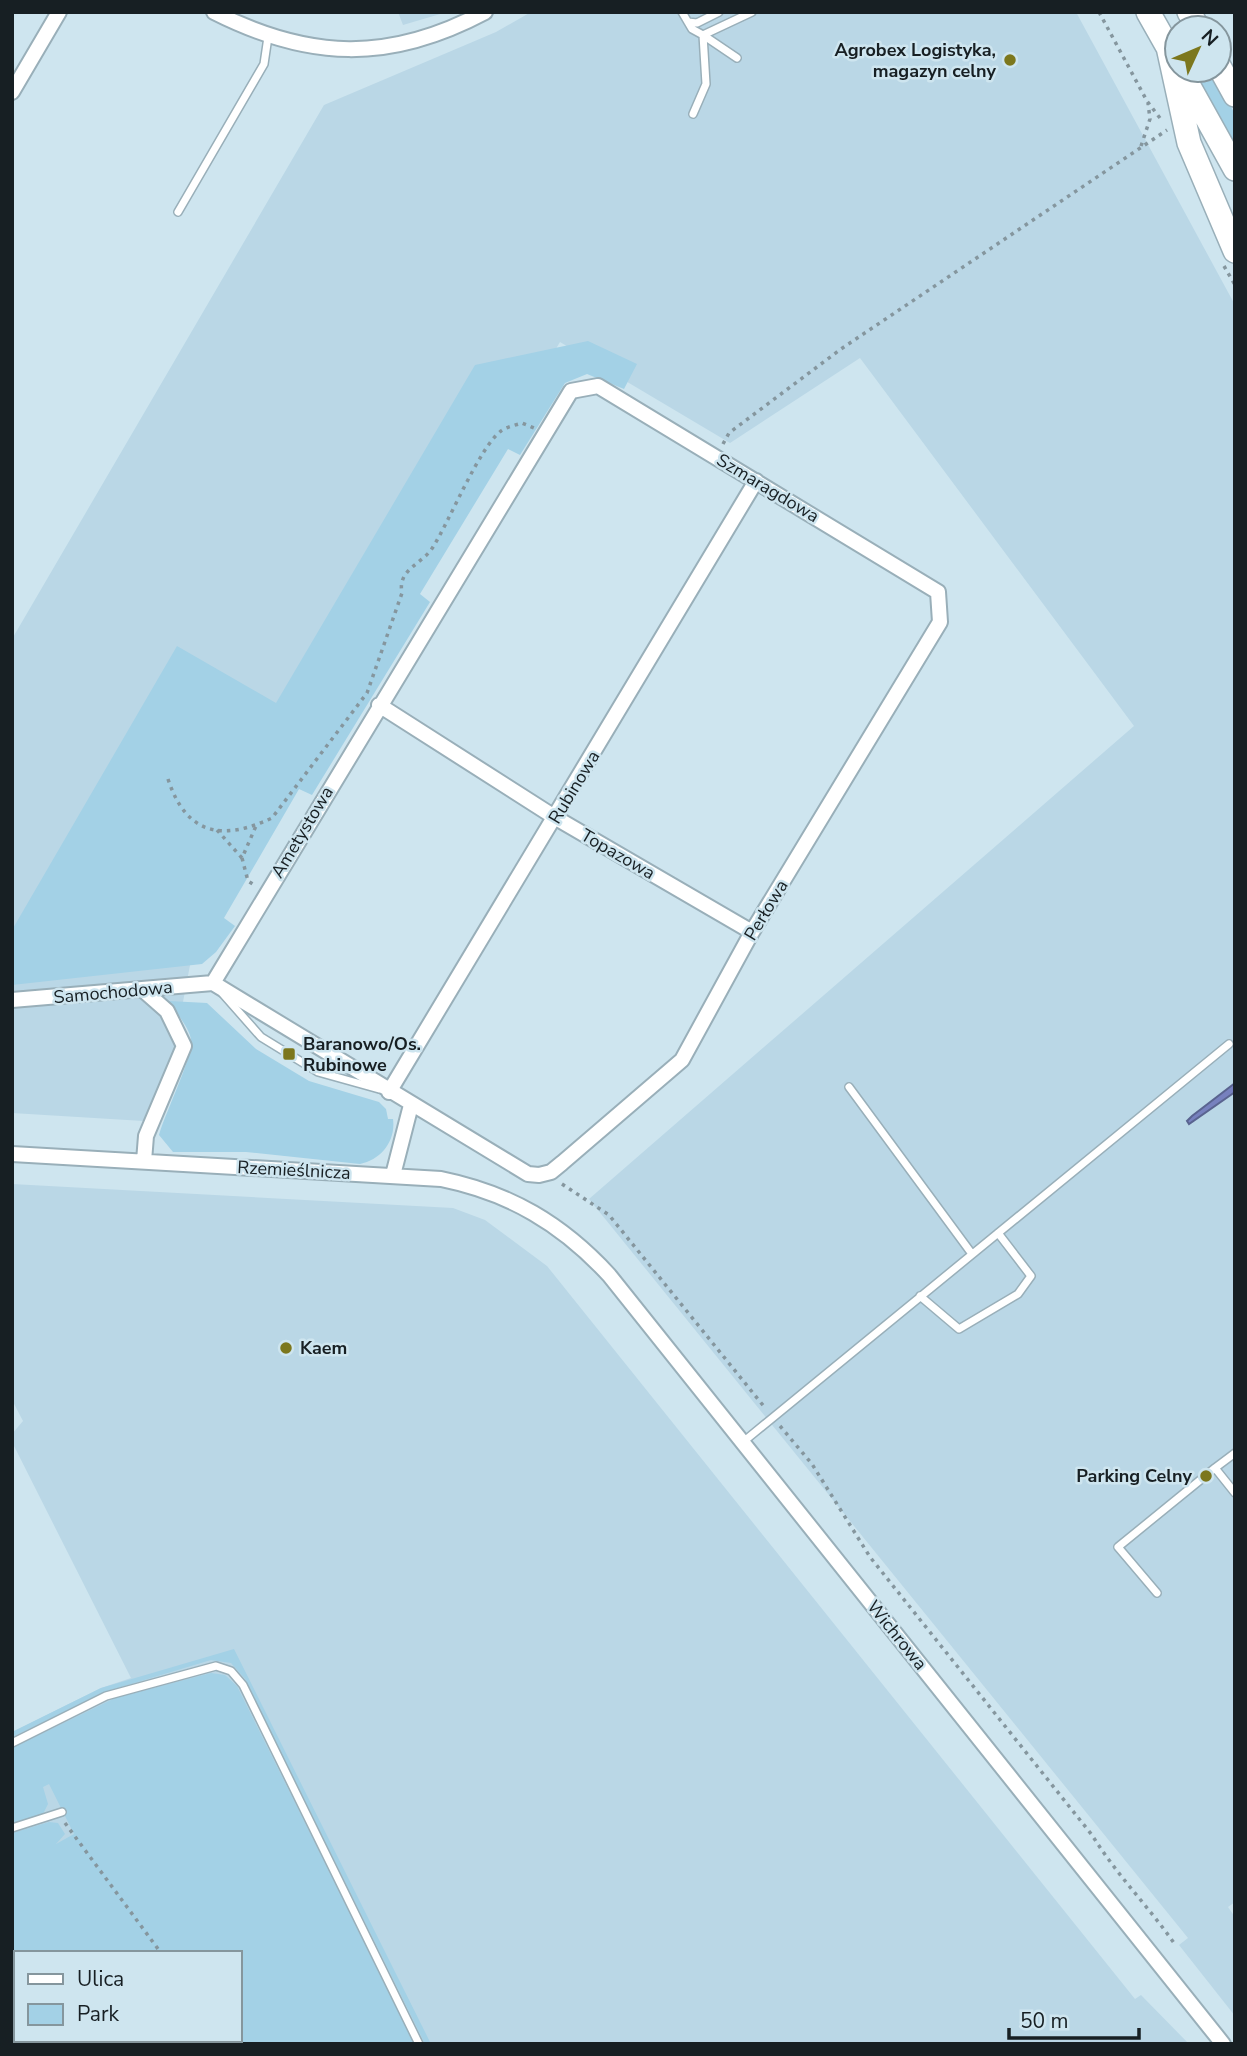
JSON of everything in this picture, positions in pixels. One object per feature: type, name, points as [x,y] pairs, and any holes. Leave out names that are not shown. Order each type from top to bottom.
[{"type":"main road","points":[[1148,12],[1163,40]]},
{"type":"main road","points":[[1177,84],[1189,143],[1235,251]]},
{"type":"main road","points":[[1188,84],[1231,159]]},
{"type":"street","points":[[12,92],[59,12]]},
{"type":"street","points":[[214,12],[268,37],[325,50],[361,50],[426,37],[485,12]]},
{"type":"street","name":"Ametystowa","points":[[213,983],[571,391],[598,386]]},
{"type":"street","name":"Szmaragdowa","points":[[598,386],[938,592]]},
{"type":"street","name":"Rubinowa","points":[[388,1092],[556,818],[757,481]]},
{"type":"street","name":"Perłowa","points":[[551,1172],[682,1060],[752,932],[940,622],[938,592]]},
{"type":"street","name":"Topazowa","points":[[379,705],[556,818],[752,932]]},
{"type":"street","points":[[213,983],[388,1092],[528,1174],[551,1172]]},
{"type":"street","name":"Samochodowa","points":[[12,1000],[213,983]]},
{"type":"street","points":[[142,989],[167,1011],[184,1046],[146,1136],[144,1161]]},
{"type":"street","points":[[393,1175],[411,1105]]},
{"type":"street","name":"Rzemieślnicza","points":[[12,1154],[442,1179],[502,1195],[564,1232]]},
{"type":"street","name":"Wichrowa","points":[[564,1232],[609,1275],[1223,2044]]},
{"type":"lane","points":[[682,12],[688,22],[703,35],[737,58]]},
{"type":"lane","points":[[688,22],[697,23],[719,12]]},
{"type":"lane","points":[[703,35],[752,12]]},
{"type":"lane","points":[[693,114],[706,85],[703,35]]},
{"type":"lane","points":[[178,212],[264,64],[268,37]]},
{"type":"lane","points":[[213,983],[261,1037],[289,1055],[318,1072],[388,1092]]},
{"type":"lane","points":[[743,1442],[1229,1044]]},
{"type":"lane","points":[[849,1087],[972,1254]]},
{"type":"lane","points":[[920,1296],[959,1329],[1018,1294],[1031,1276],[998,1233]]},
{"type":"lane","points":[[1157,1593],[1118,1547],[1235,1453]]},
{"type":"lane","points":[[1215,1468],[1235,1493]]},
{"type":"lane","points":[[12,1743],[106,1696],[216,1666],[231,1671],[243,1685],[419,2044]]},
{"type":"lane","points":[[12,1828],[60,1812]]},
{"type":"path","points":[[723,451],[723,440],[729,433],[841,349],[1169,129],[1147,101],[1100,12]]},
{"type":"path","points":[[1140,147],[1150,119],[1147,101]]},
{"type":"path","points":[[168,779],[175,800],[185,816],[203,828],[217,830],[256,826],[272,818],[368,692],[402,593],[401,586],[406,572],[428,557],[478,462],[501,431],[522,423],[545,433]]},
{"type":"path","points":[[242,858],[256,826]]},
{"type":"path","points":[[217,830],[242,858],[248,881],[266,893]]},
{"type":"path","points":[[551,1172],[573,1193],[598,1205],[609,1215],[812,1464],[870,1557],[1092,1835],[1112,1868],[1146,1903],[1174,1943]]},
{"type":"path","points":[[60,1812],[160,1951]]},
{"type":"shaded area","points":[[398,12],[447,12],[403,25]]},
{"type":"shaded area","points":[[531,12],[1076,12],[1235,305],[1235,1902],[1228,1907],[1235,1917],[1235,2016],[1179,1945],[1188,1938],[589,1199],[1134,726],[860,358],[730,443],[560,342],[191,960],[160,1122],[12,1113],[12,639],[324,105],[496,32]]},
{"type":"shaded area","points":[[12,1184],[453,1208],[485,1220],[547,1266],[1135,1999],[1141,1995],[1189,2044],[12,2044],[12,1732],[101,1688],[131,1678],[12,1442],[12,1434],[23,1421],[12,1400]]},
{"type":"green space","points":[[1199,84],[1218,84],[1235,114],[1235,146]]},
{"type":"green space","points":[[588,341],[637,364],[624,389],[587,374],[565,383],[520,455],[508,449],[420,594],[430,602],[312,795],[299,789],[224,918],[235,926],[216,952],[202,964],[12,985],[12,930],[177,646],[276,703],[475,365]]},
{"type":"green space","points":[[169,1001],[207,1003],[256,1049],[309,1081],[379,1102],[386,1109],[388,1119],[393,1119],[392,1135],[386,1148],[368,1162],[360,1164],[246,1152],[173,1152],[159,1135],[188,1059],[191,1040],[185,1025]]},
{"type":"green space","points":[[234,1649],[431,2044],[425,2044],[245,1679],[231,1663],[211,1660],[111,1690],[12,1737],[12,1732],[101,1688]]},
{"type":"green space","points":[[211,1673],[225,1675],[237,1686],[415,2044],[12,2044],[12,1833],[49,1822],[58,1823],[65,1834],[56,1844],[74,1834],[49,1784],[43,1787],[48,1804],[43,1814],[12,1825],[12,1748],[115,1698]]},
{"type":"water","points":[[1235,1083],[1235,1092],[1189,1124],[1187,1121],[1192,1116]]},
{"type":"place","name":"Agrobex Logistyka, magazyn celny","points":[[1010,60]]},
{"type":"place","name":"Baranowo/Os. Rubinowe","points":[[289,1054]]},
{"type":"place","name":"Kaem","points":[[286,1348]]},
{"type":"place","name":"Parking Celny","points":[[1206,1476]]}]
